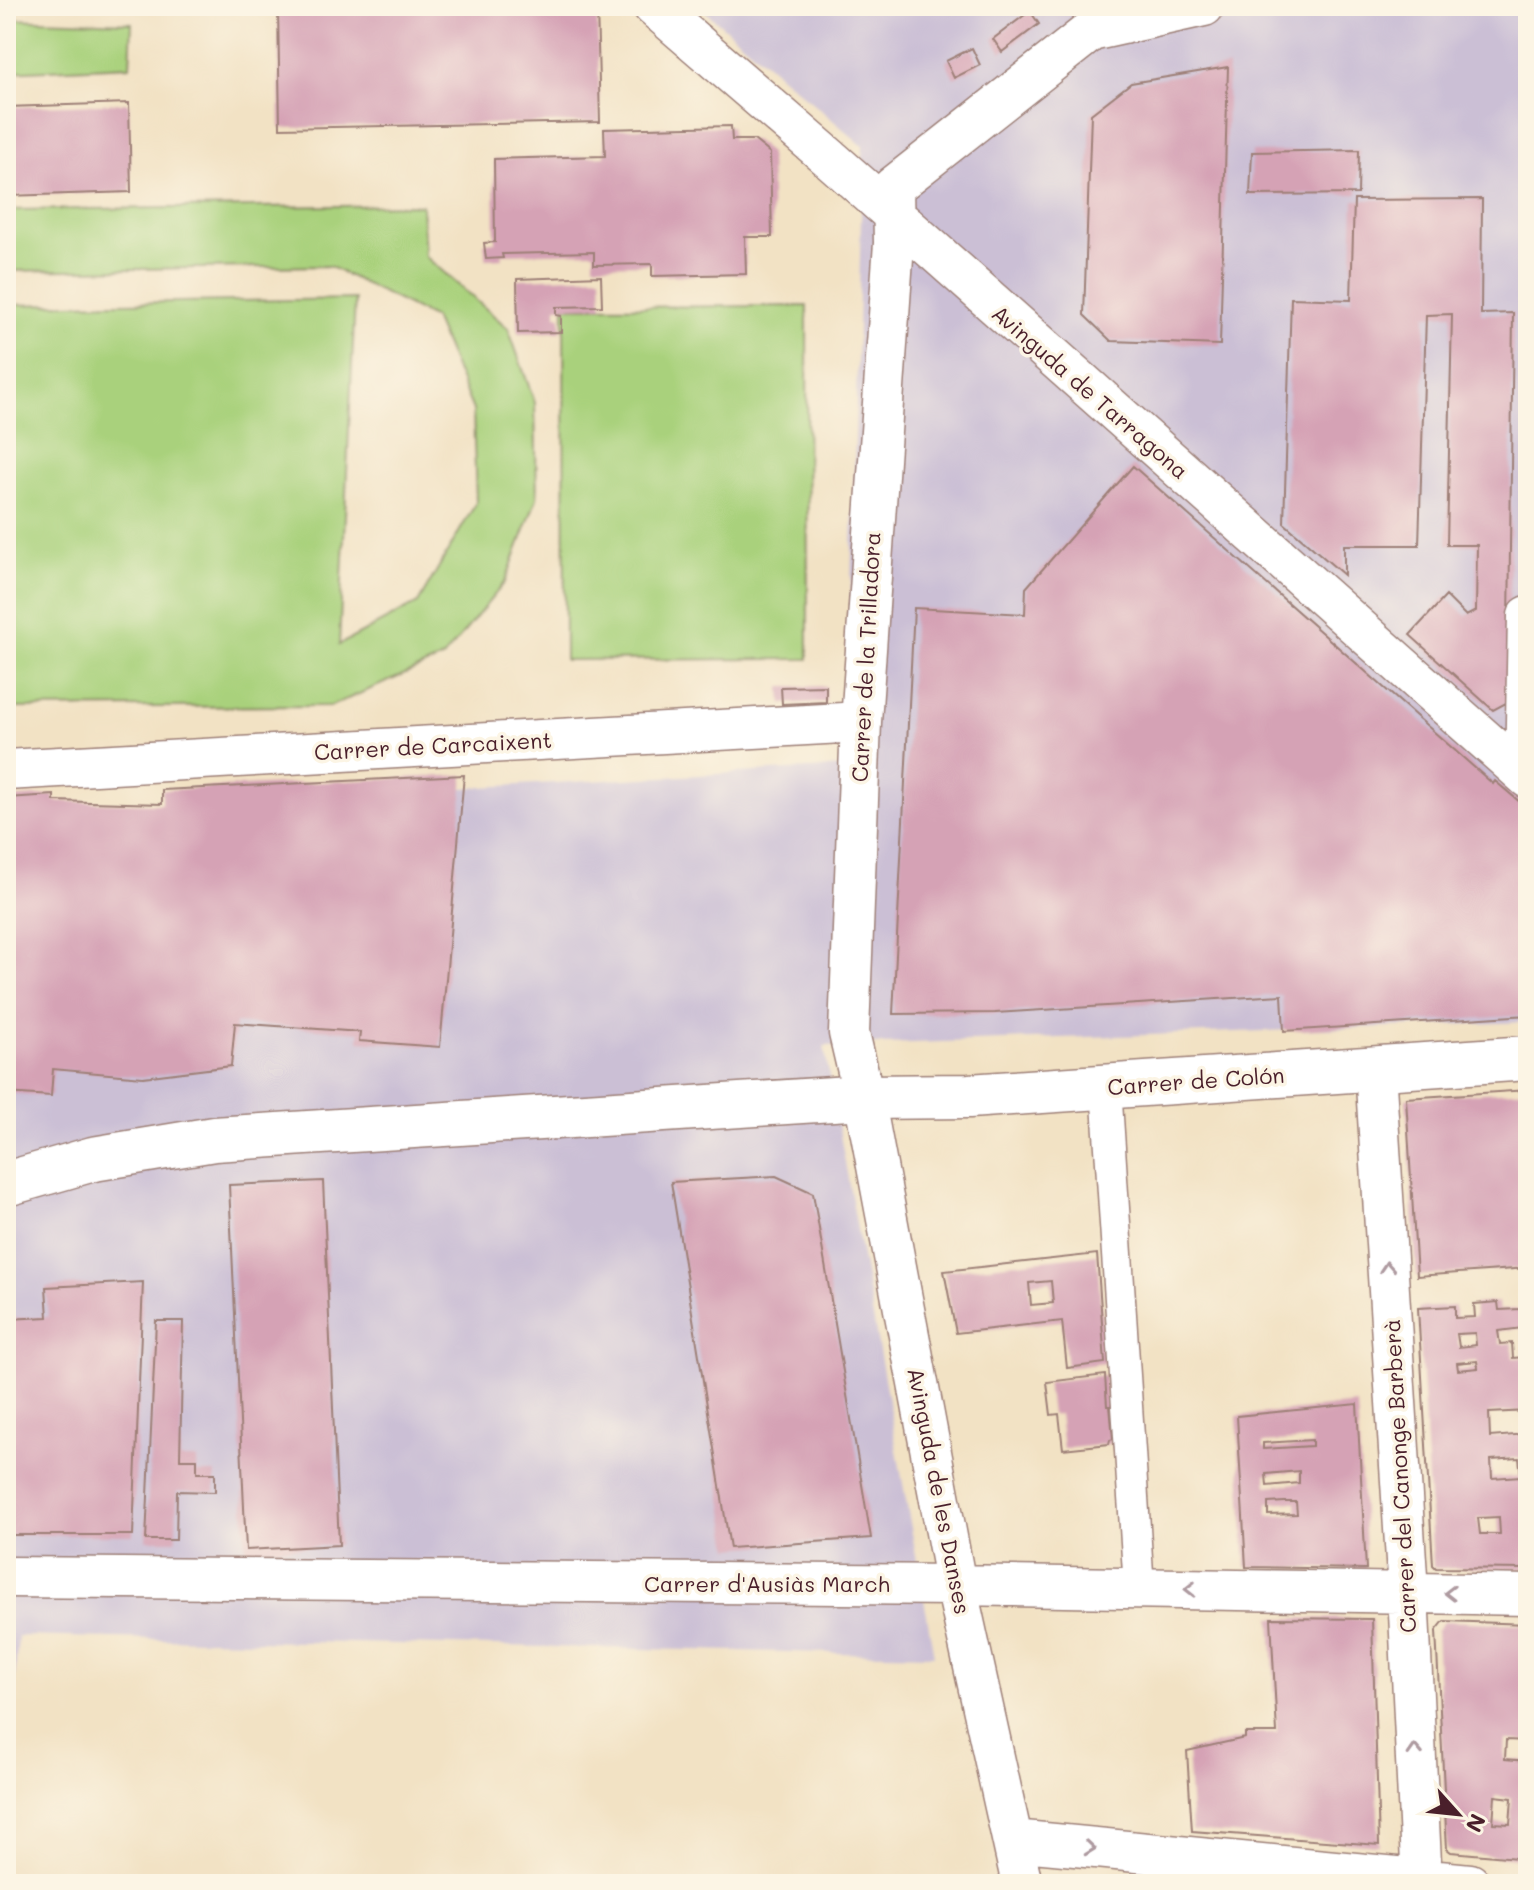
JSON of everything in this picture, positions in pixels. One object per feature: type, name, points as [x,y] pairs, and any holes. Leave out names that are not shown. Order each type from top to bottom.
[{"type":"street","name":"Avinguda de Tarragona","points":[[653,6],[894,215],[1526,776]]},
{"type":"street","name":"Carrer de la Trilladora","points":[[864,1097],[849,1033],[861,722],[894,243],[893,187],[1091,31],[1203,6]]},
{"type":"street","points":[[1526,776],[1528,616]]},
{"type":"street","name":"Carrer de Carcaixent","points":[[6,770],[861,722]]},
{"type":"street","name":"Carrer de Colón","points":[[6,1184],[93,1159],[214,1139],[864,1097],[969,1096],[1528,1058]]},
{"type":"street","name":"Carrer del Canonge Barberà","points":[[1375,1069],[1408,1592],[1422,1882]]},
{"type":"street","points":[[1106,1087],[1139,1588]]},
{"type":"street","name":"Avinguda de les Danses","points":[[864,1097],[956,1585],[1022,1884]]},
{"type":"street","name":"Carrer d'Ausiàs March","points":[[6,1577],[956,1585],[1528,1595]]},
{"type":"street","points":[[1013,1840],[1422,1882],[1470,1884]]},
{"type":"shaded area","points":[[699,6],[1528,6],[1528,1022],[824,1046],[934,1655],[18,1636],[6,1801],[6,813],[846,767],[863,146]]},
{"type":"green space","points":[[6,19],[132,23],[130,66],[6,72]]},
{"type":"green space","points":[[422,205],[425,256],[508,328],[535,403],[537,498],[505,582],[443,658],[331,706],[6,708],[6,305],[355,299],[339,645],[418,603],[476,503],[473,410],[434,318],[329,266],[6,271],[6,210]]},
{"type":"green space","points":[[807,306],[808,659],[565,660],[564,307]]},
{"type":"building","points":[[278,6],[597,6],[600,122],[280,128]]},
{"type":"building","points":[[1030,11],[1039,24],[1002,52],[993,39]]},
{"type":"building","points":[[972,48],[980,65],[954,78],[946,61]]},
{"type":"building","points":[[1228,67],[1220,345],[1111,341],[1084,315],[1091,114],[1131,83]]},
{"type":"building","points":[[129,103],[131,192],[6,196],[6,107]]},
{"type":"building","points":[[731,126],[732,140],[754,140],[770,153],[772,237],[745,237],[746,274],[652,276],[652,264],[594,265],[594,252],[502,254],[503,258],[486,259],[484,243],[495,242],[494,159],[605,156],[604,129]]},
{"type":"building","points":[[1359,150],[1358,194],[1250,195],[1252,152]]},
{"type":"building","points":[[1482,199],[1481,314],[1513,313],[1508,702],[1493,710],[1410,635],[1446,596],[1466,616],[1476,611],[1477,545],[1447,545],[1452,314],[1426,315],[1419,545],[1344,545],[1344,575],[1284,523],[1291,298],[1351,300],[1354,200]]},
{"type":"building","points":[[601,276],[602,306],[556,307],[556,315],[561,316],[561,332],[518,333],[517,279]]},
{"type":"building","points":[[1133,466],[1493,784],[1495,781],[1528,809],[1528,1015],[1284,1031],[1282,995],[995,1013],[893,1014],[914,608],[1025,614],[1026,588]]},
{"type":"building","points":[[826,686],[826,702],[782,704],[781,687]]},
{"type":"building","points":[[464,775],[440,1047],[359,1041],[360,1032],[235,1023],[231,1066],[143,1077],[53,1069],[51,1096],[6,1093],[6,798],[54,795],[54,801],[162,804],[162,790]]},
{"type":"building","points":[[1528,1090],[1528,1268],[1417,1276],[1406,1098]]},
{"type":"building","points":[[776,1176],[813,1193],[871,1538],[730,1548],[671,1182]]},
{"type":"building","points":[[323,1181],[339,1545],[246,1550],[229,1185]]},
{"type":"building","points":[[1097,1254],[1105,1363],[1067,1368],[1062,1321],[956,1333],[944,1271]],"holes":[[[1051,1281],[1053,1303],[1031,1305],[1029,1283]]]},
{"type":"building","points":[[143,1282],[133,1535],[6,1535],[6,1319],[48,1317],[46,1287]]},
{"type":"building","points":[[1528,1300],[1528,1411],[1489,1413],[1490,1437],[1528,1434],[1528,1476],[1521,1476],[1524,1501],[1528,1501],[1528,1569],[1436,1568],[1433,1565],[1418,1308],[1455,1306],[1455,1318],[1475,1317],[1474,1304],[1498,1302],[1499,1310],[1520,1309],[1520,1301]],"holes":[[[1522,1328],[1524,1357],[1513,1358],[1512,1343],[1500,1344],[1498,1331]],[[1475,1333],[1476,1345],[1459,1347],[1457,1334]],[[1477,1361],[1478,1368],[1458,1370],[1457,1363]],[[1519,1458],[1521,1476],[1492,1478],[1491,1460]],[[1499,1517],[1500,1534],[1480,1534],[1478,1518]]]},
{"type":"building","points":[[156,1321],[183,1321],[180,1459],[197,1459],[197,1473],[215,1473],[215,1492],[177,1491],[176,1540],[146,1540]]},
{"type":"building","points":[[1105,1375],[1113,1439],[1109,1444],[1063,1449],[1059,1414],[1051,1415],[1047,1382]]},
{"type":"building","points":[[1357,1404],[1366,1569],[1246,1567],[1237,1416]],"holes":[[[1312,1440],[1312,1446],[1263,1449],[1263,1443]],[[1299,1471],[1299,1483],[1267,1486],[1266,1474]],[[1296,1502],[1297,1514],[1268,1515],[1268,1503]]]},
{"type":"building","points":[[1271,1618],[1372,1619],[1379,1845],[1192,1831],[1187,1751],[1245,1738],[1245,1733],[1277,1733]]},
{"type":"building","points":[[1444,1621],[1528,1624],[1528,1741],[1506,1740],[1505,1759],[1528,1761],[1528,1859],[1451,1852],[1447,1849],[1436,1631]],"holes":[[[1495,1796],[1512,1798],[1510,1824],[1493,1823]]]}]
